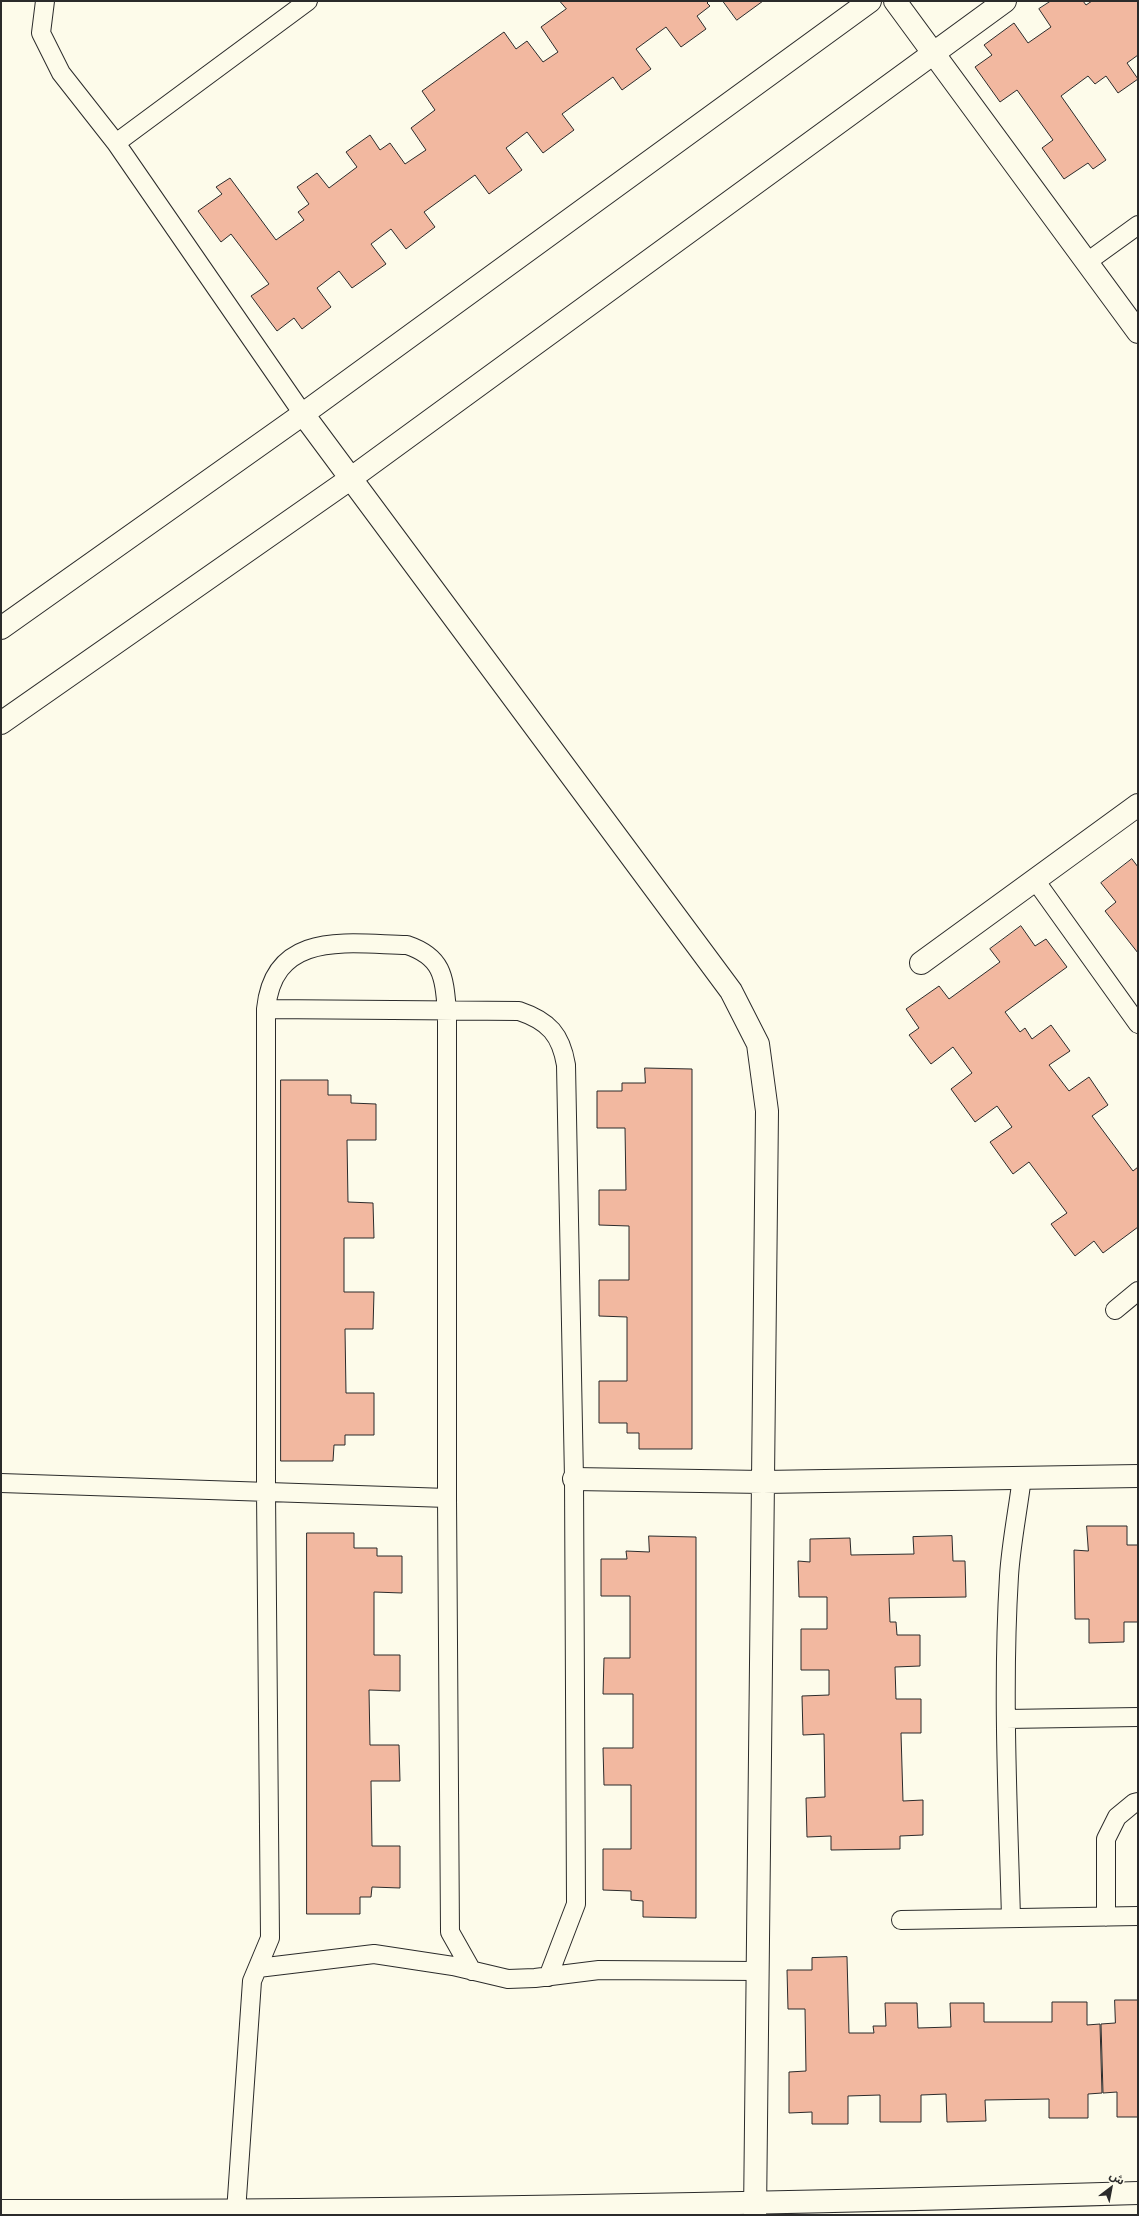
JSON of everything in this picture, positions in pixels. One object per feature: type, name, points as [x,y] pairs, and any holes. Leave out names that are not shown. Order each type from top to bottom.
[{"type":"street","points":[[1,628],[303,414],[870,1]]},
{"type":"street","points":[[895,1],[1138,332]]},
{"type":"street","points":[[1,723],[350,479],[1005,1]]},
{"type":"street","points":[[303,414],[731,991],[758,1044],[767,1111],[755,2209]]},
{"type":"street","points":[[921,963],[1138,805]]},
{"type":"street","points":[[574,1479],[763,1482],[1138,1476]]},
{"type":"street","points":[[1,2211],[236,2212],[755,2209],[1138,2193]]},
{"type":"lane","points":[[45,1],[41,33],[61,73],[116,143],[303,414]]},
{"type":"lane","points":[[116,143],[308,1]]},
{"type":"lane","points":[[1087,262],[1138,225]]},
{"type":"lane","points":[[1035,880],[1138,1024]]},
{"type":"lane","points":[[236,2212],[252,1981],[270,1938],[266,1492],[266,1009],[268,994],[273,980],[292,957],[312,947],[334,944],[407,945],[421,950],[432,958],[440,969],[445,982],[447,1010],[446,1498],[450,1932],[472,1970]]},
{"type":"lane","points":[[266,1009],[504,1010],[519,1012],[534,1016],[547,1025],[557,1036],[563,1051],[566,1066],[574,1479],[576,1904],[548,1977]]},
{"type":"lane","points":[[1115,1310],[1138,1291]]},
{"type":"lane","points":[[1011,1918],[1006,1719],[1009,1574],[1022,1477]]},
{"type":"lane","points":[[1,1483],[446,1498]]},
{"type":"lane","points":[[1006,1719],[1138,1717]]},
{"type":"lane","points":[[1106,1916],[1106,1839],[1117,1817],[1134,1803],[1138,1802]]},
{"type":"lane","points":[[901,1920],[1138,1916]]},
{"type":"lane","points":[[258,1968],[374,1954],[472,1970],[508,1979],[548,1977],[599,1970],[758,1971]]},
{"type":"building","points":[[560,1],[709,1],[707,3],[710,6],[697,16],[706,29],[681,47],[666,27],[636,49],[651,69],[622,90],[613,77],[562,114],[574,130],[543,153],[527,132],[506,148],[522,170],[489,194],[475,175],[424,212],[435,227],[406,249],[391,229],[371,244],[386,264],[352,288],[339,271],[317,288],[331,307],[302,329],[294,318],[277,331],[251,296],[269,284],[231,234],[221,242],[198,211],[222,194],[216,187],[230,178],[276,240],[304,220],[298,212],[309,204],[297,187],[317,173],[329,188],[357,167],[346,152],[370,135],[380,150],[390,143],[405,164],[426,150],[411,128],[435,110],[422,91],[504,32],[516,49],[527,41],[543,62],[558,52],[541,27],[566,9]]},
{"type":"building","points":[[723,1],[763,1],[737,20]]},
{"type":"building","points":[[1051,1],[1083,1],[1086,5],[1092,1],[1138,1],[1138,55],[1127,63],[1138,79],[1118,93],[1106,76],[1095,84],[1088,76],[1061,96],[1106,160],[1093,169],[1088,163],[1064,179],[1042,148],[1053,140],[1017,90],[1000,102],[975,67],[992,55],[984,45],[1014,23],[1028,43],[1051,27],[1039,9]]},
{"type":"building","points":[[1132,859],[1138,867],[1138,953],[1105,911],[1116,902],[1101,883]]},
{"type":"building","points":[[1021,926],[1035,946],[1046,939],[1067,967],[1005,1012],[1020,1032],[1025,1028],[1032,1039],[1051,1025],[1070,1051],[1049,1065],[1069,1091],[1089,1077],[1108,1105],[1092,1116],[1133,1171],[1138,1167],[1138,1227],[1103,1253],[1094,1241],[1075,1256],[1051,1224],[1067,1213],[1029,1162],[1013,1174],[990,1142],[1012,1127],[997,1106],[975,1122],[951,1089],[972,1073],[953,1047],[931,1064],[909,1035],[919,1028],[906,1009],[939,986],[949,999],[1000,962],[990,949]]},
{"type":"building","points":[[645,1068],[692,1069],[692,1449],[639,1449],[639,1433],[627,1433],[627,1423],[599,1423],[599,1381],[627,1381],[627,1317],[599,1316],[599,1280],[629,1280],[629,1226],[599,1225],[599,1190],[626,1190],[625,1128],[597,1128],[597,1091],[622,1091],[622,1083],[645,1083]]},
{"type":"building","points":[[281,1080],[328,1080],[328,1095],[351,1095],[351,1103],[376,1104],[376,1140],[347,1140],[348,1202],[373,1203],[374,1238],[344,1238],[344,1292],[374,1292],[373,1329],[345,1329],[346,1393],[374,1393],[374,1435],[345,1435],[345,1445],[334,1445],[333,1461],[281,1461]]},
{"type":"building","points":[[1087,1526],[1127,1526],[1127,1545],[1138,1545],[1138,1622],[1124,1622],[1124,1642],[1089,1643],[1089,1619],[1075,1619],[1074,1550],[1088,1551]]},
{"type":"building","points":[[307,1533],[354,1533],[354,1548],[377,1548],[377,1556],[402,1556],[402,1593],[374,1592],[374,1655],[400,1655],[400,1691],[369,1690],[370,1745],[399,1745],[400,1781],[371,1781],[372,1846],[400,1846],[400,1888],[372,1887],[371,1897],[360,1897],[360,1914],[307,1914]]},
{"type":"building","points":[[649,1536],[696,1537],[696,1918],[643,1917],[643,1901],[631,1900],[631,1891],[603,1890],[603,1849],[631,1849],[631,1785],[604,1785],[603,1748],[633,1748],[633,1694],[603,1694],[604,1658],[630,1658],[630,1596],[601,1596],[601,1559],[627,1559],[626,1551],[649,1552]]},
{"type":"building","points":[[952,1536],[953,1561],[965,1561],[966,1597],[889,1598],[890,1622],[896,1622],[897,1635],[920,1635],[920,1666],[895,1667],[896,1699],[921,1699],[921,1733],[901,1733],[903,1801],[923,1800],[923,1835],[900,1836],[900,1849],[831,1850],[831,1836],[807,1837],[806,1798],[825,1797],[824,1734],[803,1735],[802,1696],[829,1695],[829,1670],[801,1670],[801,1629],[827,1629],[827,1597],[799,1597],[798,1561],[810,1562],[810,1539],[850,1538],[851,1555],[914,1554],[913,1537]]},
{"type":"building","points":[[847,1957],[849,2033],[874,2033],[873,2026],[886,2026],[885,2003],[917,2003],[918,2028],[951,2027],[950,2003],[984,2003],[984,2022],[1052,2022],[1052,2002],[1087,2002],[1087,2025],[1100,2024],[1102,2093],[1088,2094],[1088,2118],[1049,2118],[1049,2099],[985,2100],[986,2121],[947,2122],[946,2094],[921,2095],[921,2122],[880,2122],[880,2095],[848,2096],[848,2124],[812,2124],[812,2112],[789,2113],[789,2072],[806,2071],[805,2009],[788,2009],[787,1970],[812,1970],[812,1958]]},
{"type":"building","points":[[1115,2000],[1138,2000],[1138,2117],[1117,2117],[1117,2092],[1103,2093],[1101,2024],[1115,2023]]}]
